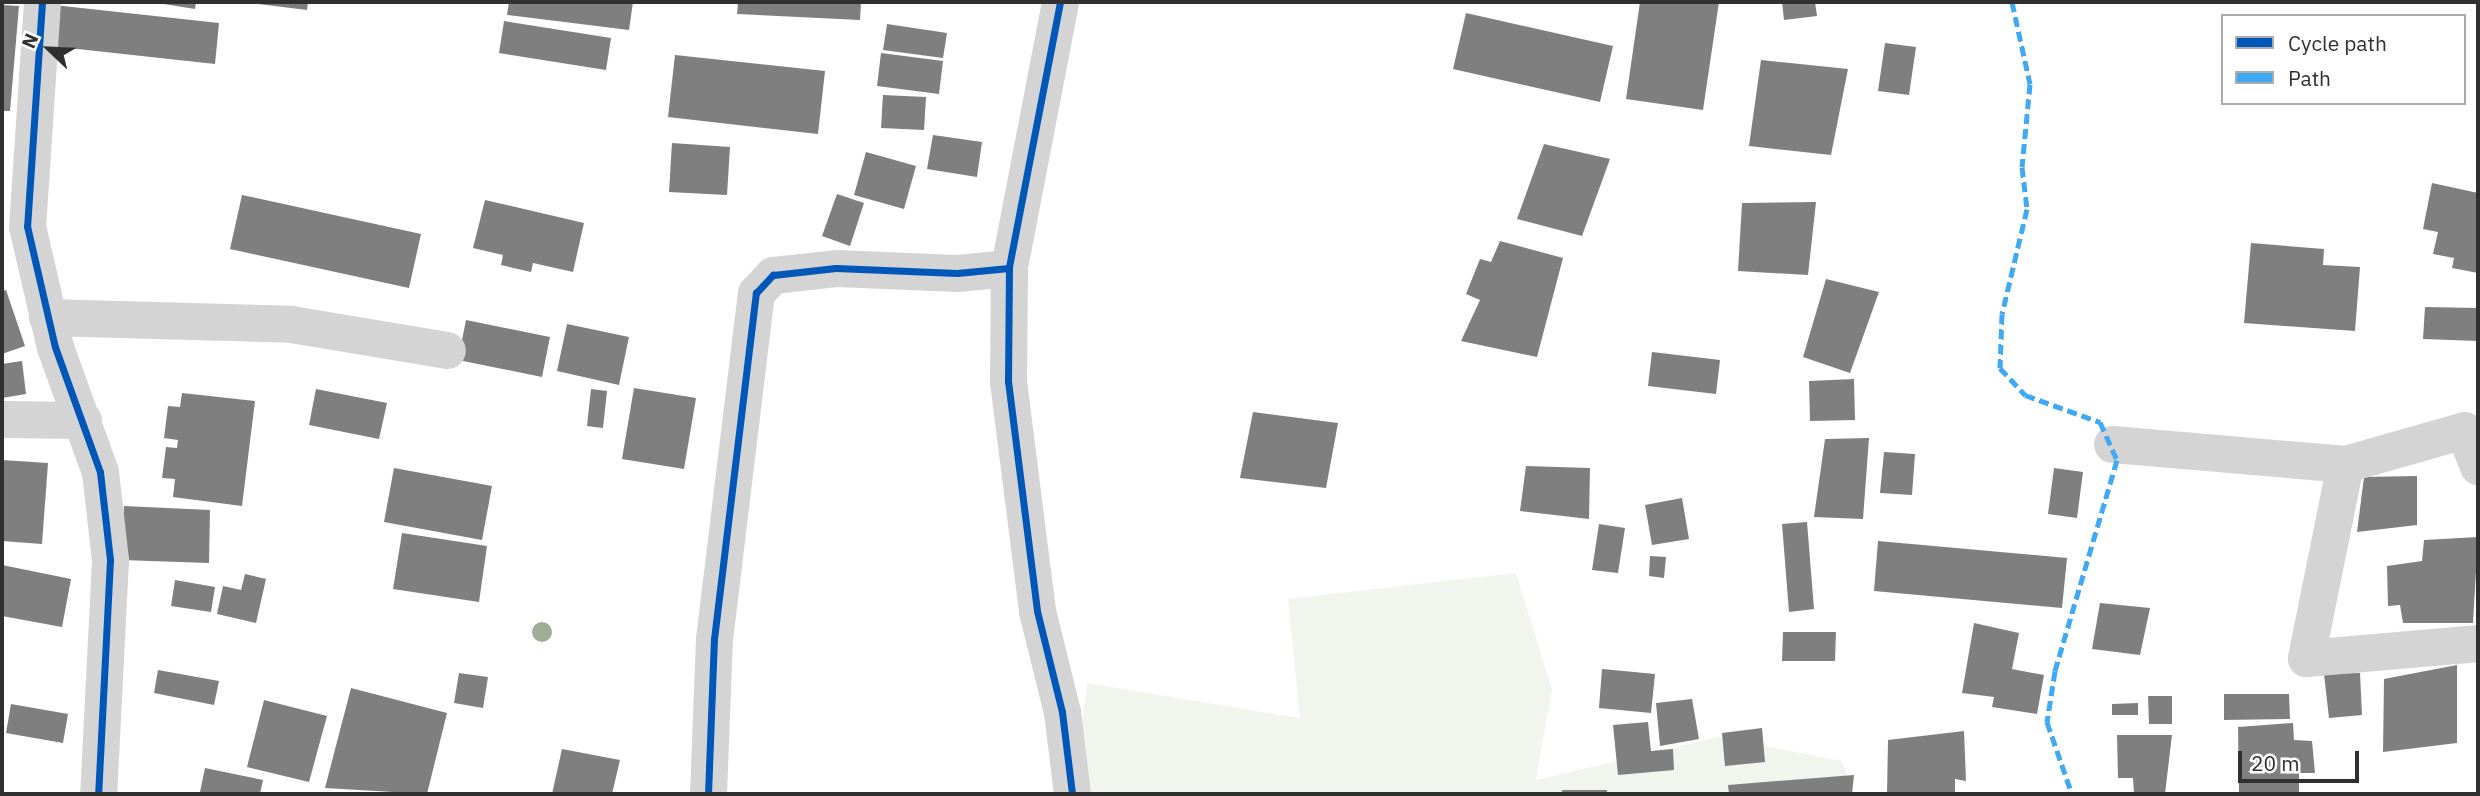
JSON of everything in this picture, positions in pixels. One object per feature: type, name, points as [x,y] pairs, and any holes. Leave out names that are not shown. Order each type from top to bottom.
[{"type":"street","points":[[42,2],[27,226],[47,317],[100,472],[110,560],[98,794]]},
{"type":"street","points":[[1060,2],[1009,268],[1009,381],[1037,611],[1062,712],[1072,794]]},
{"type":"street","points":[[708,794],[714,639],[756,293],[774,275],[836,268],[957,273],[1009,268]]},
{"type":"street","points":[[47,317],[291,324],[447,350]]},
{"type":"street","points":[[2,419],[83,420]]},
{"type":"street","points":[[2112,444],[2345,464],[2464,430],[2478,466]]},
{"type":"street","points":[[2345,464],[2306,658],[2478,643]]},
{"type":"shaded area","points":[[1516,573],[1552,689],[1536,780],[1718,737],[1842,761],[1854,794],[1074,794],[1087,683],[1300,718],[1288,599]]},
{"type":"building","points":[[151,2],[196,2],[195,9]]},
{"type":"building","points":[[243,2],[308,2],[307,10]]},
{"type":"building","points":[[509,2],[633,2],[629,30],[507,15]]},
{"type":"building","points":[[738,2],[861,2],[860,20],[737,14]]},
{"type":"building","points":[[1640,2],[1719,2],[1703,110],[1626,99]]},
{"type":"building","points":[[1782,2],[1815,2],[1817,16],[1784,20]]},
{"type":"building","points":[[2,5],[19,6],[10,111],[2,111]]},
{"type":"building","points":[[54,5],[219,23],[215,64],[50,46]]},
{"type":"building","points":[[1466,13],[1613,46],[1600,102],[1453,69]]},
{"type":"building","points":[[504,21],[611,38],[606,70],[499,53]]},
{"type":"building","points":[[887,24],[947,33],[943,58],[883,50]]},
{"type":"building","points":[[1885,43],[1916,47],[1909,95],[1878,91]]},
{"type":"building","points":[[881,53],[943,61],[939,94],[877,86]]},
{"type":"building","points":[[675,55],[825,71],[818,134],[668,117]]},
{"type":"building","points":[[1761,60],[1848,69],[1831,155],[1749,146]]},
{"type":"building","points":[[883,95],[926,97],[924,130],[881,128]]},
{"type":"building","points":[[933,135],[982,142],[977,177],[927,169]]},
{"type":"building","points":[[672,143],[730,147],[727,195],[669,192]]},
{"type":"building","points":[[1544,144],[1610,159],[1582,236],[1517,219]]},
{"type":"building","points":[[866,152],[916,166],[904,209],[854,195]]},
{"type":"building","points":[[2432,183],[2478,193],[2478,273],[2452,268],[2454,258],[2433,254],[2438,232],[2423,229]]},
{"type":"building","points":[[837,194],[864,203],[850,246],[822,236]]},
{"type":"building","points":[[242,195],[421,234],[409,288],[230,249]]},
{"type":"building","points":[[485,200],[584,223],[573,272],[533,263],[531,272],[501,265],[503,255],[473,248]]},
{"type":"building","points":[[1816,202],[1808,275],[1738,271],[1742,203]]},
{"type":"building","points":[[1500,241],[1563,258],[1537,357],[1461,341],[1480,300],[1466,294],[1480,259],[1491,262]]},
{"type":"building","points":[[2251,243],[2324,249],[2323,265],[2360,267],[2355,331],[2244,323]]},
{"type":"building","points":[[1826,279],[1879,292],[1850,373],[1803,357]]},
{"type":"building","points":[[6,290],[25,346],[2,354],[2,291]]},
{"type":"building","points":[[2425,307],[2478,308],[2478,341],[2423,339]]},
{"type":"building","points":[[466,320],[550,337],[542,377],[458,360]]},
{"type":"building","points":[[567,324],[629,337],[619,385],[557,371]]},
{"type":"building","points":[[1652,352],[1720,360],[1716,394],[1648,386]]},
{"type":"building","points":[[22,361],[26,394],[2,398],[2,364]]},
{"type":"building","points":[[1854,379],[1855,420],[1810,421],[1809,381]]},
{"type":"building","points":[[634,388],[696,398],[684,469],[622,459]]},
{"type":"building","points":[[316,389],[387,403],[379,439],[309,425]]},
{"type":"building","points":[[591,389],[607,391],[603,428],[587,426]]},
{"type":"building","points":[[182,393],[255,401],[242,506],[173,497],[175,479],[162,478],[166,447],[177,448],[178,440],[164,438],[168,406],[180,407]]},
{"type":"building","points":[[1253,412],[1338,423],[1326,488],[1240,478]]},
{"type":"building","points":[[1869,438],[1863,519],[1814,517],[1825,439]]},
{"type":"building","points":[[1884,452],[1915,454],[1912,495],[1880,493]]},
{"type":"building","points":[[2,460],[48,463],[42,544],[2,541]]},
{"type":"building","points":[[1526,466],[1590,468],[1589,519],[1520,511]]},
{"type":"building","points":[[394,468],[492,486],[482,540],[384,522]]},
{"type":"building","points":[[2054,468],[2083,472],[2077,518],[2048,514]]},
{"type":"building","points":[[2417,476],[2417,525],[2357,532],[2364,477]]},
{"type":"building","points":[[1682,498],[1689,539],[1652,545],[1645,505]]},
{"type":"building","points":[[124,506],[210,510],[209,563],[121,560]]},
{"type":"building","points":[[1807,522],[1814,609],[1789,612],[1782,524]]},
{"type":"building","points":[[1599,524],[1625,528],[1618,573],[1592,570]]},
{"type":"building","points":[[402,533],[487,546],[479,602],[393,589]]},
{"type":"building","points":[[2478,537],[2473,623],[2403,623],[2400,605],[2388,606],[2387,566],[2422,561],[2424,540]]},
{"type":"building","points":[[1878,541],[2067,558],[2062,608],[1874,591]]},
{"type":"building","points":[[1650,556],[1666,557],[1664,578],[1649,576]]},
{"type":"building","points":[[2,565],[71,579],[62,627],[2,616]]},
{"type":"building","points":[[245,574],[266,579],[256,623],[217,614],[223,586],[241,590]]},
{"type":"building","points":[[175,580],[215,587],[211,612],[171,606]]},
{"type":"building","points":[[2100,603],[2150,608],[2140,655],[2092,649]]},
{"type":"building","points":[[1974,623],[2019,633],[2012,669],[2044,675],[2037,714],[1992,707],[1994,697],[1962,693]]},
{"type":"building","points":[[1783,632],[1836,632],[1835,661],[1782,661]]},
{"type":"building","points":[[2457,665],[2457,743],[2383,752],[2384,679]]},
{"type":"building","points":[[1602,669],[1655,674],[1651,713],[1599,708]]},
{"type":"building","points":[[158,670],[219,681],[214,705],[154,693]]},
{"type":"building","points":[[459,673],[488,677],[483,708],[454,703]]},
{"type":"building","points":[[2360,673],[2362,715],[2329,718],[2324,674]]},
{"type":"building","points":[[351,688],[447,713],[427,794],[325,788]]},
{"type":"building","points":[[2224,694],[2289,694],[2290,719],[2224,720]]},
{"type":"building","points":[[2148,696],[2172,696],[2172,724],[2149,724]]},
{"type":"building","points":[[1692,699],[1699,739],[1660,746],[1656,703]]},
{"type":"building","points":[[264,700],[327,716],[309,782],[247,767]]},
{"type":"building","points":[[2138,703],[2138,715],[2112,715],[2112,704]]},
{"type":"building","points":[[11,704],[68,714],[63,743],[6,733]]},
{"type":"building","points":[[1648,722],[1651,751],[1673,749],[1674,770],[1618,775],[1613,725]]},
{"type":"building","points":[[2293,723],[2294,740],[2312,741],[2315,773],[2299,773],[2299,794],[2239,794],[2238,727]]},
{"type":"building","points":[[1762,728],[1765,762],[1725,766],[1722,733]]},
{"type":"building","points":[[1964,731],[1966,781],[1955,779],[1955,794],[1887,794],[1888,740]]},
{"type":"building","points":[[2117,735],[2172,735],[2165,794],[2134,794],[2133,778],[2118,778]]},
{"type":"building","points":[[562,749],[620,760],[612,794],[552,794]]},
{"type":"building","points":[[205,768],[263,780],[260,794],[200,792]]},
{"type":"building","points":[[1854,775],[1852,794],[1729,794],[1728,785]]},
{"type":"building","points":[[1562,790],[1607,790],[1607,794],[1562,794]]},
{"type":"marked path","points":[[2012,2],[2030,84],[2022,167],[2027,209],[2002,314],[2000,368],[2025,395],[2100,422],[2117,460],[2055,671],[2047,722],[2072,794]]},
{"type":"cycle path","points":[[42,2],[27,226],[55,347],[100,472],[110,560],[98,794]]},
{"type":"cycle path","points":[[1060,2],[1009,268],[1008,381],[1037,611],[1062,712],[1072,794]]},
{"type":"cycle path","points":[[708,794],[714,639],[756,293],[773,275],[836,268],[957,273],[1009,268]]}]
